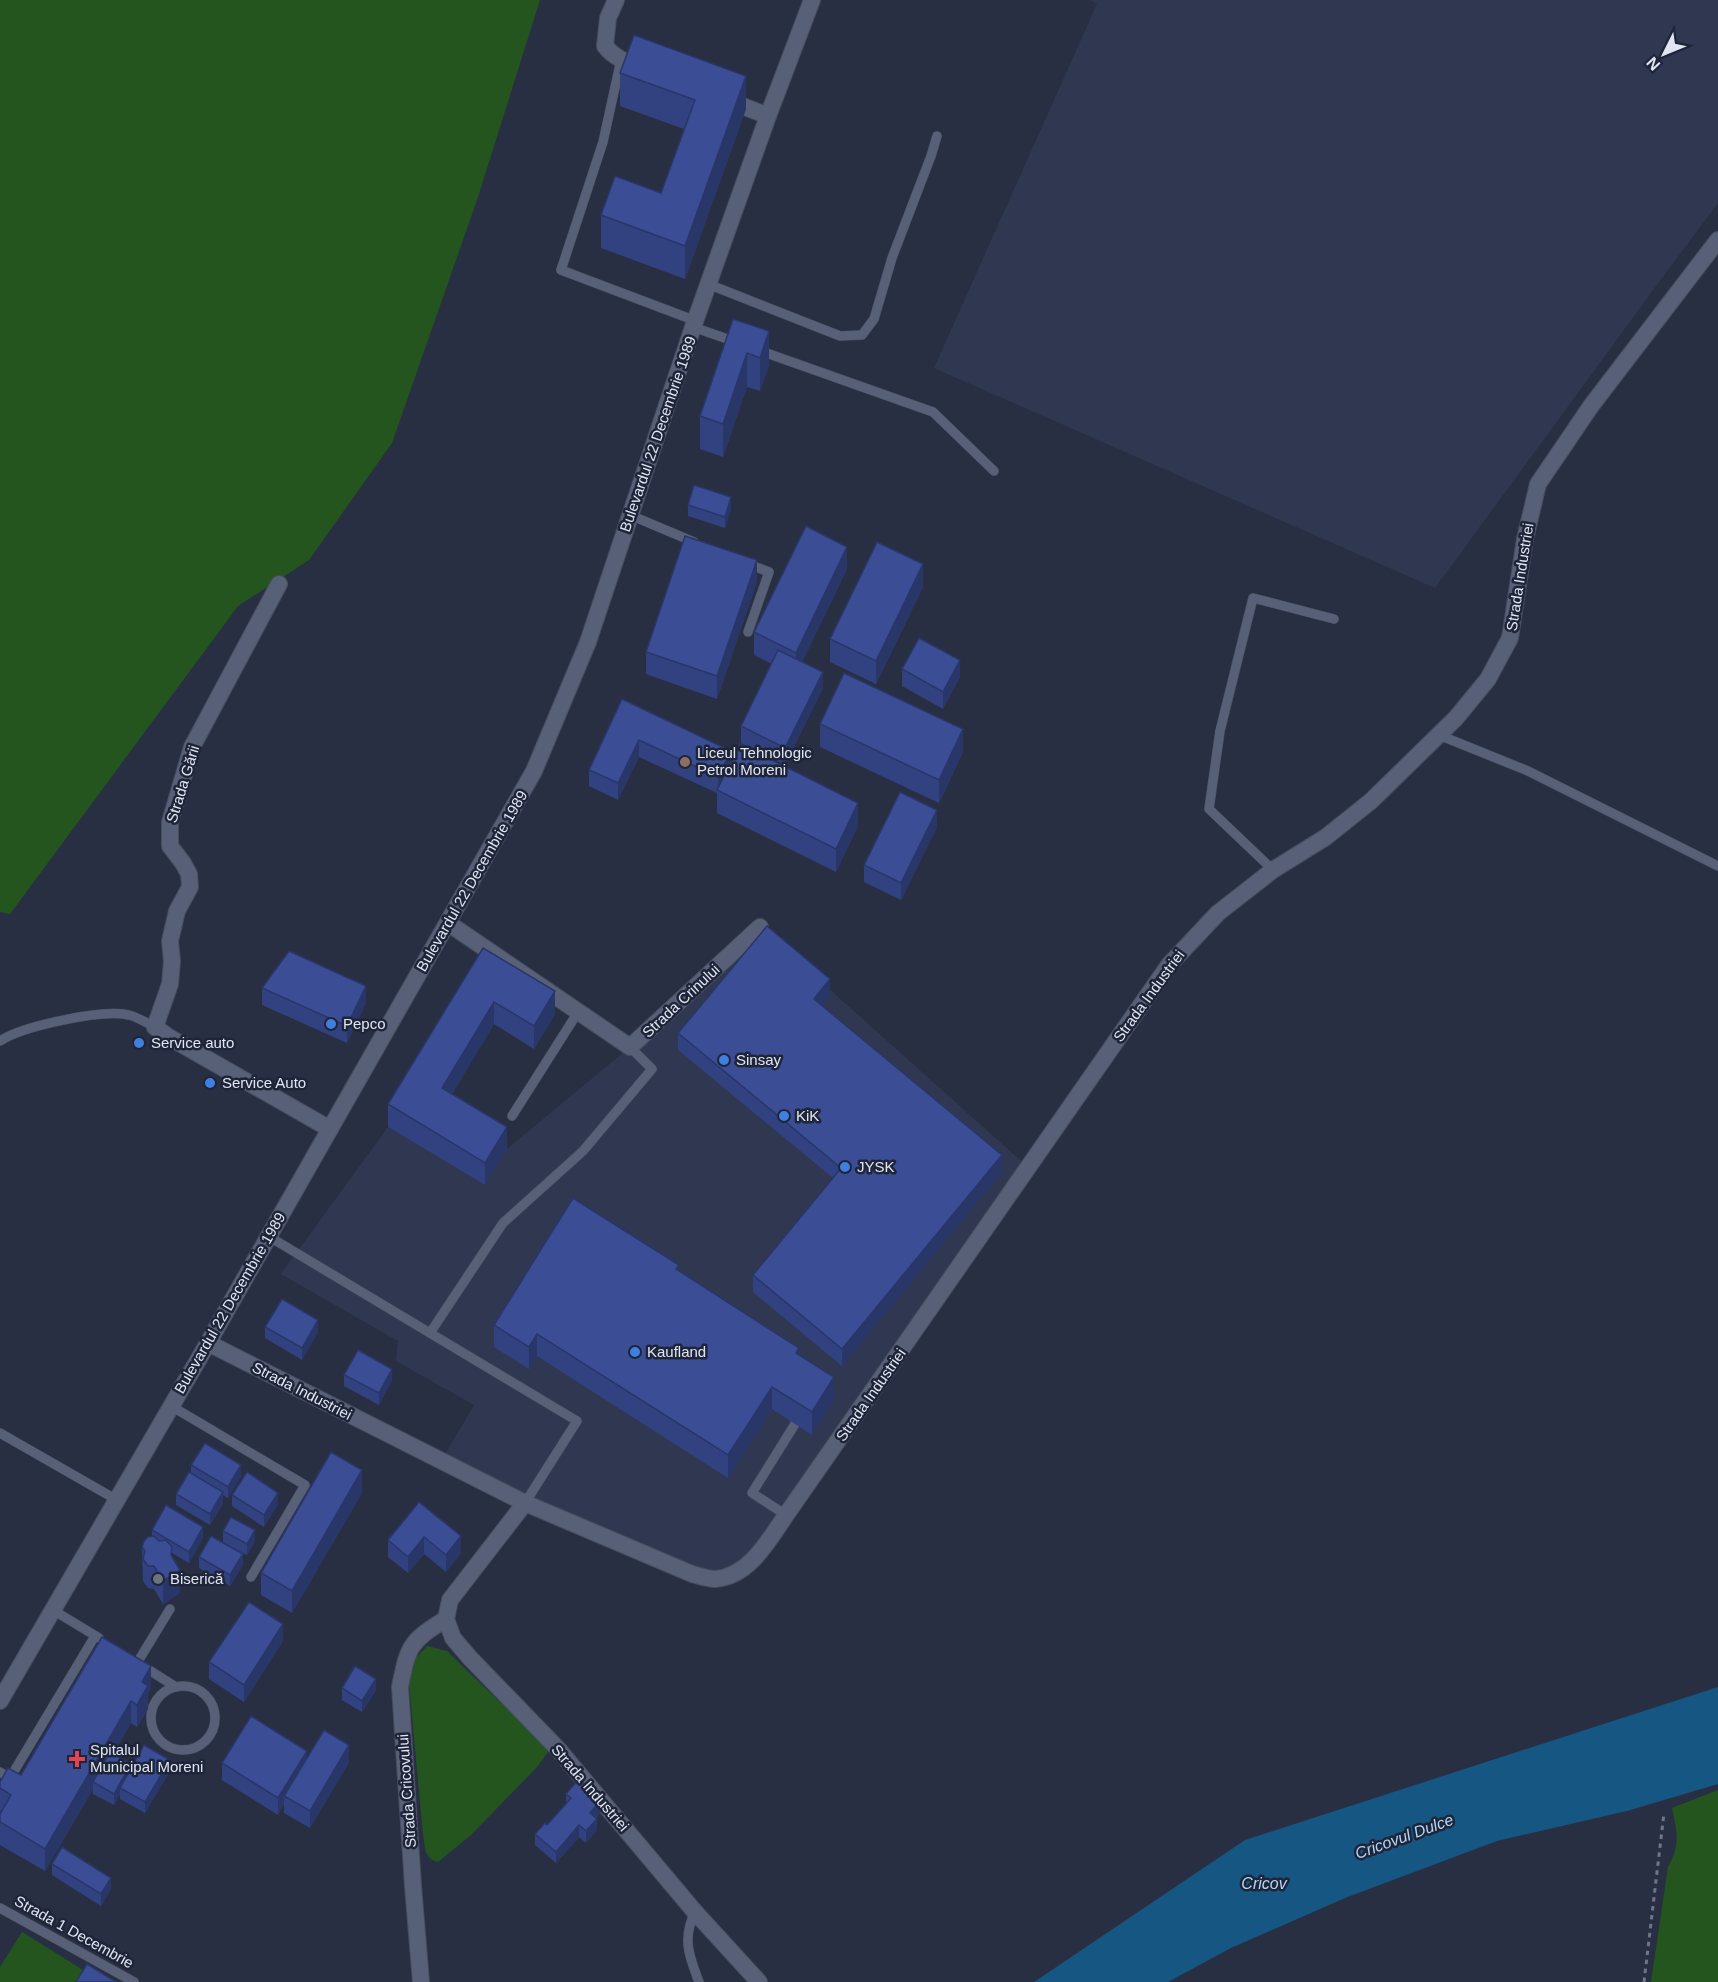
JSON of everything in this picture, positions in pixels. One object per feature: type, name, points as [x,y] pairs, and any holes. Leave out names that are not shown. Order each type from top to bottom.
[{"type":"street","points":[[616,0],[608,18],[605,46],[621,60],[663,76]]},
{"type":"street","name":"Bulevardul 22 Decembrie 1989","points":[[0,1701],[208,1343],[534,771],[588,642],[694,324],[812,0]]},
{"type":"street","points":[[715,96],[768,116]]},
{"type":"street","name":"Strada Industriei","points":[[208,1343],[525,1503],[692,1574],[714,1579],[732,1576],[745,1567],[762,1550],[1169,965],[1218,913],[1273,870],[1326,837],[1371,801],[1456,718],[1488,679],[1510,638],[1525,539],[1538,484],[1591,406],[1718,240]]},
{"type":"street","name":"Strada Gării","points":[[155,1027],[170,984],[172,961],[170,941],[177,911],[190,887],[189,874],[170,846],[170,822],[192,747],[279,584]]},
{"type":"street","name":"Strada Crinului","points":[[448,923],[630,1047],[760,927]]},
{"type":"street","points":[[155,1027],[330,1129]]},
{"type":"street","points":[[446,1619],[450,1600],[525,1503]]},
{"type":"street","name":"Strada Industriei","points":[[446,1619],[453,1638],[470,1658],[558,1749],[695,1912],[759,1982]]},
{"type":"street","name":"Strada Cricovului","points":[[421,1982],[400,1687],[405,1661],[415,1641],[446,1619]]},
{"type":"lane","points":[[621,60],[603,142],[561,270],[694,324],[933,412],[994,471]]},
{"type":"lane","points":[[708,284],[840,336],[862,335],[874,319],[892,258],[937,136]]},
{"type":"lane","points":[[630,515],[705,546]]},
{"type":"lane","points":[[737,559],[769,572],[748,632]]},
{"type":"lane","points":[[1273,870],[1209,809],[1220,731],[1253,598],[1334,619]]},
{"type":"lane","points":[[1439,735],[1528,771],[1718,866]]},
{"type":"lane","points":[[512,1116],[579,1012]]},
{"type":"lane","points":[[0,1041],[23,1030],[93,1015],[128,1015],[155,1027]]},
{"type":"lane","points":[[430,1333],[503,1223],[583,1150],[652,1069],[630,1047]]},
{"type":"lane","points":[[268,1236],[577,1421],[525,1503]]},
{"type":"lane","points":[[171,1406],[305,1485],[251,1577]]},
{"type":"lane","points":[[786,1515],[752,1493],[795,1424]]},
{"type":"lane","points":[[0,1433],[117,1500]]},
{"type":"lane","points":[[170,1609],[133,1660],[176,1687],[197,1690],[212,1706],[213,1728],[208,1738],[200,1745],[190,1749],[170,1748],[155,1734],[152,1725],[151,1715],[159,1697],[176,1687]]},
{"type":"lane","points":[[0,1772],[10,1778],[100,1639],[52,1610]]},
{"type":"lane","name":"Strada 1 Decembrie","points":[[0,1908],[134,1982]]},
{"type":"lane","points":[[695,1912],[688,1927],[686,1942],[699,1982]]},
{"type":"path","points":[[1644,1982],[1664,1813]]},
{"type":"shaded area","points":[[1090,0],[1718,0],[1718,203],[1435,588],[934,368],[1097,4]]},
{"type":"shaded area","points":[[760,927],[1029,1168],[762,1550],[714,1579],[441,1461],[474,1405],[396,1361],[398,1341],[281,1274],[388,1127],[485,1185],[507,1149],[630,1047]]},
{"type":"green space","points":[[0,0],[540,0],[477,200],[392,443],[309,560],[238,606],[10,914],[0,912]]},
{"type":"green space","points":[[427,1646],[447,1651],[542,1743],[548,1752],[537,1767],[471,1835],[438,1862],[430,1858],[424,1843],[409,1684],[416,1658]]},
{"type":"green space","points":[[1718,1790],[1718,1982],[1651,1982],[1668,1867],[1676,1845],[1672,1808]]},
{"type":"green space","points":[[22,1932],[91,1975],[86,1982],[0,1982],[0,1967]]},
{"type":"water","name":"Cricov","points":[[1718,1687],[1718,1784],[1627,1811],[1497,1841],[1345,1898],[1231,1948],[1168,1982],[1034,1982],[1245,1840]]},
{"type":"building","points":[[634,35],[746,76],[685,246],[601,215],[615,176],[661,193],[695,100],[620,73]]},
{"type":"building","points":[[733,319],[769,331],[760,358],[747,353],[723,424],[700,416]]},
{"type":"building","points":[[694,485],[731,497],[725,517],[688,505]]},
{"type":"building","points":[[806,526],[847,547],[796,653],[754,632]]},
{"type":"building","points":[[685,536],[757,560],[717,676],[646,652]]},
{"type":"building","points":[[877,542],[923,564],[876,661],[830,639]]},
{"type":"building","points":[[919,638],[960,660],[943,692],[902,669]]},
{"type":"building","points":[[778,650],[823,672],[785,748],[741,726]]},
{"type":"building","points":[[844,673],[963,729],[939,780],[820,724]]},
{"type":"building","points":[[622,699],[731,751],[718,777],[639,740],[618,783],[589,770]]},
{"type":"building","points":[[740,744],[858,803],[836,849],[717,790]]},
{"type":"building","points":[[900,792],[937,810],[901,883],[864,865]]},
{"type":"building","points":[[767,926],[830,979],[814,999],[1002,1155],[842,1349],[753,1275],[841,1168],[678,1033]]},
{"type":"building","points":[[483,948],[555,991],[534,1026],[494,1002],[442,1088],[507,1127],[485,1163],[388,1104]]},
{"type":"building","points":[[289,951],[366,986],[347,1026],[262,988]]},
{"type":"building","name":"Kaufland","points":[[573,1198],[679,1265],[676,1269],[799,1348],[796,1353],[834,1377],[812,1412],[772,1387],[728,1455],[537,1334],[529,1347],[494,1325]]},
{"type":"building","points":[[282,1299],[318,1320],[302,1348],[265,1327]]},
{"type":"building","points":[[358,1350],[392,1369],[379,1393],[344,1375]]},
{"type":"building","points":[[205,1443],[241,1465],[228,1487],[191,1465]]},
{"type":"building","points":[[331,1452],[362,1470],[292,1591],[261,1573]]},
{"type":"building","points":[[189,1472],[223,1492],[210,1514],[176,1494]]},
{"type":"building","points":[[247,1472],[278,1493],[264,1515],[232,1495]]},
{"type":"building","points":[[419,1502],[461,1536],[446,1555],[424,1537],[408,1557],[388,1540]]},
{"type":"building","points":[[166,1505],[203,1527],[189,1552],[152,1530]]},
{"type":"building","points":[[231,1517],[255,1530],[247,1544],[223,1531]]},
{"type":"building","points":[[154,1536],[159,1541],[166,1540],[172,1547],[171,1555],[180,1570],[163,1581],[154,1566],[148,1566],[143,1559],[144,1541]]},
{"type":"building","points":[[211,1536],[243,1554],[230,1575],[199,1557]]},
{"type":"building","points":[[249,1602],[283,1624],[244,1685],[209,1662]]},
{"type":"building","name":"Spitalul Municipal Moreni","points":[[102,1637],[151,1666],[142,1682],[148,1686],[137,1705],[131,1701],[45,1849],[0,1822],[0,1814],[11,1795],[0,1788],[0,1782],[8,1768],[21,1775]]},
{"type":"building","points":[[355,1666],[376,1679],[362,1701],[342,1688]]},
{"type":"building","points":[[251,1716],[307,1751],[278,1798],[222,1763]]},
{"type":"building","points":[[324,1730],[349,1745],[310,1811],[284,1796]]},
{"type":"building","points":[[144,1745],[170,1760],[145,1802],[120,1788]]},
{"type":"building","points":[[110,1752],[131,1764],[114,1794],[93,1782]]},
{"type":"building","points":[[579,1779],[602,1799],[590,1813],[597,1819],[586,1831],[579,1825],[556,1852],[535,1834],[545,1823],[547,1825],[571,1798],[566,1794]]},
{"type":"building","points":[[62,1847],[111,1878],[101,1894],[52,1864]]},
{"type":"building","points":[[87,1964],[116,1982],[76,1982]]},
{"type":"place","name":"Liceul Tehnologic Petrol Moreni","points":[[685,762]]},
{"type":"place","name":"Pepco","points":[[331,1024]]},
{"type":"place","name":"Service auto","points":[[139,1043]]},
{"type":"place","name":"Sinsay","points":[[724,1060]]},
{"type":"place","name":"Service Auto","points":[[210,1083]]},
{"type":"place","name":"KiK","points":[[784,1116]]},
{"type":"place","name":"JYSK","points":[[845,1167]]},
{"type":"place","name":"Kaufland","points":[[635,1352]]},
{"type":"place","name":"Biserică","points":[[158,1579]]},
{"type":"place","name":"Spitalul Municipal Moreni","points":[[77,1759]]},
{"type":"water label","name":"Cricovul Dulce","points":[[1404,1836]]}]
